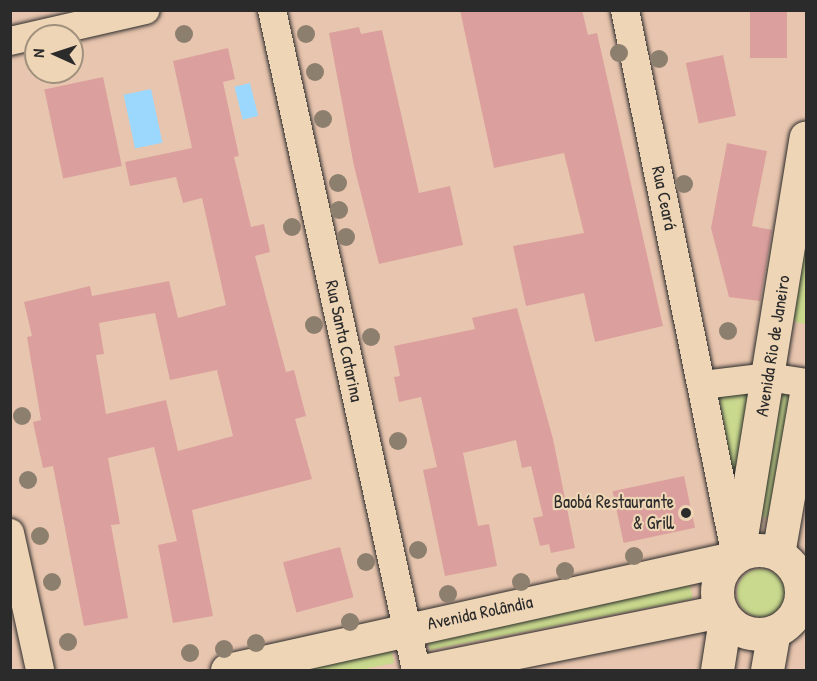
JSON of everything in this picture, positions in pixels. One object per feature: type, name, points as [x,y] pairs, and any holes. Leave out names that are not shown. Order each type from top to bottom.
[{"type":"street","points":[[10,41],[145,10]]},
{"type":"street","name":"Rua Santa Catarina","points":[[272,10],[417,670]]},
{"type":"street","name":"Rua Ceará","points":[[625,10],[703,385],[735,557]]},
{"type":"street","name":"Avenida Rio de Janeiro","points":[[735,557],[768,377],[807,137]]},
{"type":"street","points":[[703,385],[768,377],[807,383]]},
{"type":"street","points":[[767,670],[789,629],[801,600],[801,586],[791,563],[785,516],[807,393]]},
{"type":"street","points":[[785,516],[807,484]]},
{"type":"street","points":[[10,533],[40,670]]},
{"type":"street","points":[[717,670],[723,615],[716,589],[720,575],[735,557],[764,549],[791,563]]},
{"type":"street","name":"Avenida Rolândia","points":[[227,670],[735,557]]},
{"type":"street","points":[[428,670],[723,615],[747,633],[789,629]]},
{"type":"green space","points":[[806,218],[806,324],[795,322],[791,313]]},
{"type":"green space","points":[[740,386],[750,396],[738,472],[733,474],[718,392]]},
{"type":"green space","points":[[784,387],[790,395],[770,513],[766,518],[760,516],[777,392]]},
{"type":"green space","points":[[761,569],[778,576],[785,593],[778,610],[761,617],[744,610],[737,593],[744,576]]},
{"type":"green space","points":[[690,584],[693,599],[430,650],[427,635]]},
{"type":"green space","points":[[391,648],[394,663],[360,670],[294,670]]},
{"type":"water","points":[[250,83],[258,116],[243,120],[234,87]]},
{"type":"water","points":[[151,89],[162,143],[135,149],[124,95]]},
{"type":"building","points":[[460,10],[582,10],[588,35],[597,33],[663,326],[595,342],[584,293],[526,306],[513,246],[584,233],[564,153],[494,168]]},
{"type":"building","points":[[750,10],[787,10],[787,58],[750,58]]},
{"type":"building","points":[[359,27],[361,34],[382,30],[419,193],[450,186],[463,245],[379,264],[354,166],[329,33]]},
{"type":"building","points":[[228,48],[235,79],[223,82],[239,156],[234,157],[251,227],[264,224],[270,252],[255,256],[286,372],[294,370],[306,416],[295,419],[312,479],[192,510],[213,616],[173,623],[158,545],[177,541],[154,447],[108,458],[120,524],[111,525],[128,618],[84,626],[53,466],[43,468],[33,422],[41,420],[27,337],[32,336],[24,302],[90,286],[92,296],[169,281],[178,318],[226,305],[202,198],[183,203],[176,177],[130,186],[125,162],[192,148],[173,61]],"holes":[[[155,313],[170,380],[217,370],[233,436],[178,451],[166,400],[106,414],[96,355],[104,354],[99,323]]]},
{"type":"building","points":[[723,55],[736,116],[699,124],[686,63]]},
{"type":"building","points":[[103,77],[122,166],[63,178],[44,89],[70,84],[84,84],[84,81]]},
{"type":"building","points":[[727,143],[767,151],[752,226],[772,230],[760,301],[729,297],[711,228]]},
{"type":"building","points":[[517,308],[553,439],[575,548],[551,553],[549,544],[540,546],[533,518],[543,516],[531,466],[522,468],[516,440],[463,453],[478,526],[489,524],[497,566],[445,576],[423,470],[437,467],[421,397],[399,402],[394,377],[400,376],[394,346],[475,329],[472,318]]},
{"type":"building","points":[[684,476],[695,528],[624,543],[613,491]]},
{"type":"building","points":[[340,547],[353,597],[296,612],[283,562]]},
{"type":"place","name":"Baobá Restaurante & Grill","points":[[686,513]]}]
